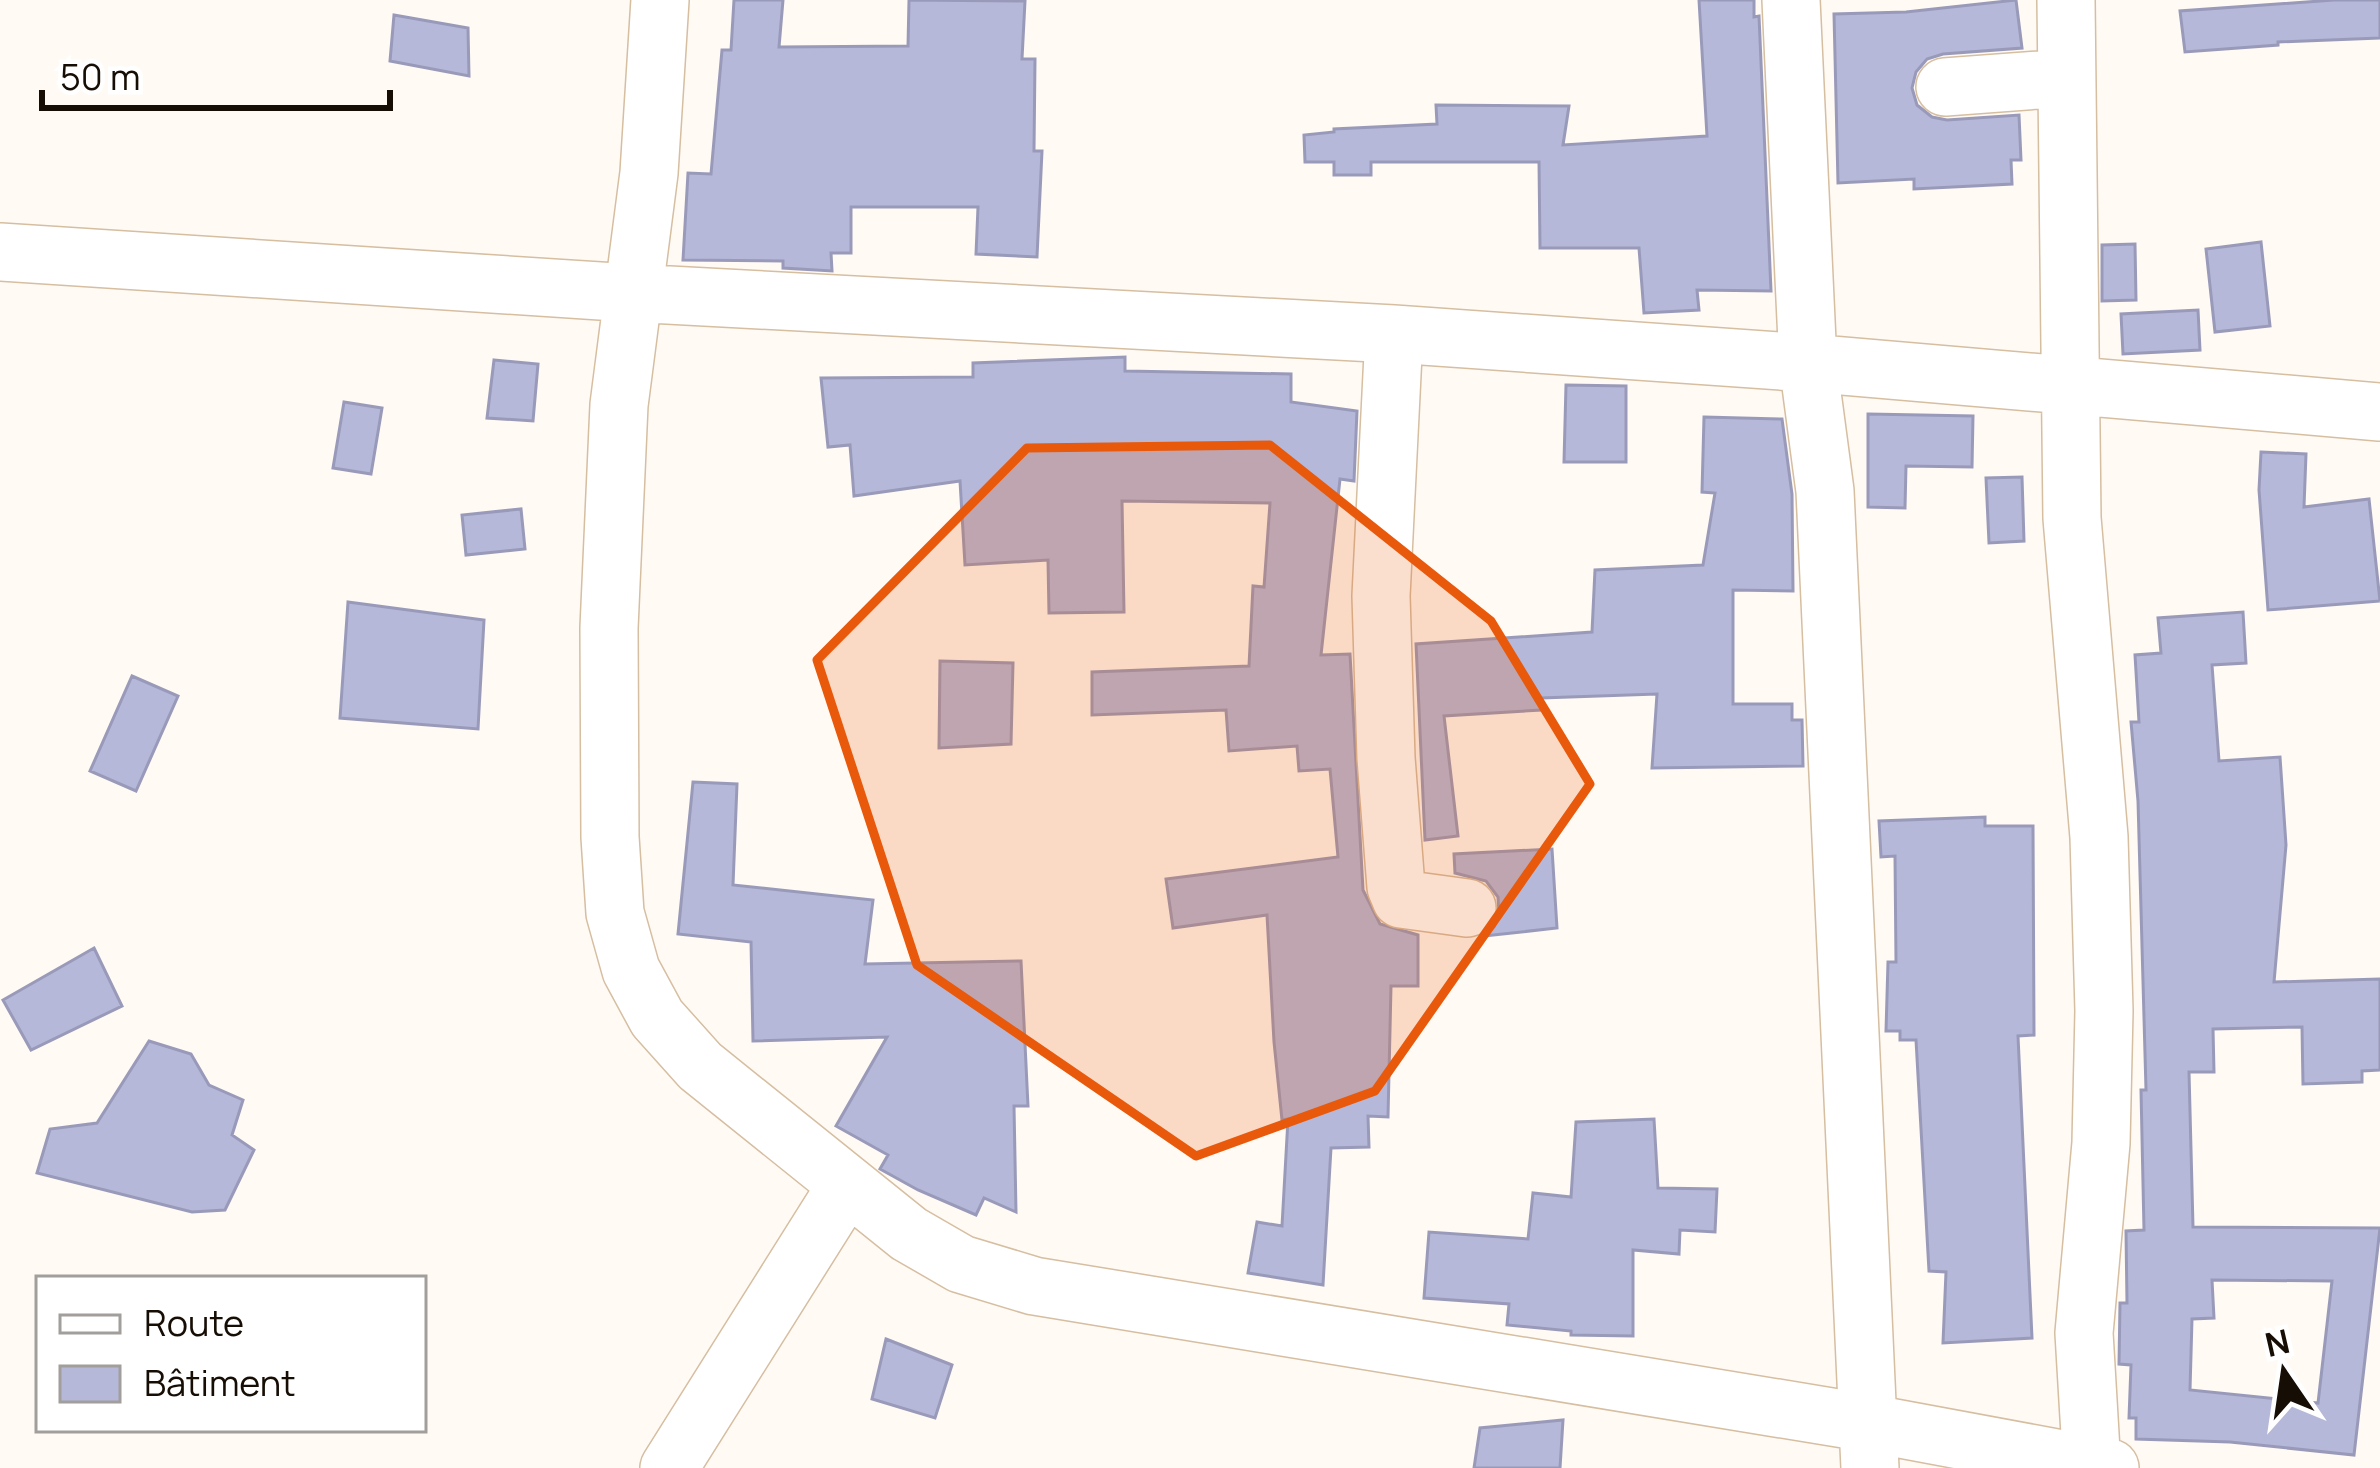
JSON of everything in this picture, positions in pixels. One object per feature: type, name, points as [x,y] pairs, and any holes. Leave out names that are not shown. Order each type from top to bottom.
[{"type":"street","points":[[659,0],[649,173],[619,405],[609,628],[610,837],[615,913],[631,970],[656,1018],[700,1066],[908,1234],[961,1264],[1034,1286],[1869,1446],[2098,1467],[2084,1333],[2101,1144],[2104,1011],[2099,837],[2072,518],[2066,0]]},
{"type":"street","points":[[1791,0],[1808,363],[1825,491],[1869,1446]]},
{"type":"street","points":[[1945,88],[2066,78]]},
{"type":"street","points":[[0,252],[631,293],[1394,334],[1808,363],[2380,412]]},
{"type":"street","points":[[1394,334],[1381,596],[1396,887],[1401,899],[1412,903],[1467,908]]},
{"type":"street","points":[[669,1468],[847,1185]]},
{"type":"highlighted area","points":[[1270,445],[1491,621],[1590,784],[1375,1091],[1196,1156],[917,965],[817,660],[1027,448]]},
{"type":"building","points":[[734,0],[783,0],[779,47],[908,46],[909,0],[1025,1],[1022,59],[1035,59],[1034,151],[1042,151],[1037,257],[976,254],[978,207],[851,207],[851,253],[831,253],[832,271],[783,268],[783,261],[683,260],[688,173],[711,174],[722,50],[731,50]]},
{"type":"building","points":[[1699,0],[1754,0],[1754,17],[1759,16],[1771,291],[1697,290],[1699,310],[1644,313],[1639,248],[1540,248],[1539,162],[1371,162],[1371,175],[1334,175],[1334,162],[1305,162],[1304,135],[1437,124],[1436,105],[1569,106],[1563,145],[1707,136]]},
{"type":"building","points":[[2016,0],[2022,48],[1927,59],[1916,72],[1912,88],[1917,105],[1932,117],[2019,115],[2021,160],[2011,160],[2012,184],[1914,189],[1914,179],[1838,183],[1834,14]]},
{"type":"building","points":[[2380,0],[2380,38],[2185,52],[2180,11]]},
{"type":"building","points":[[394,15],[468,28],[469,76],[390,61]]},
{"type":"building","points":[[2261,242],[2270,326],[2215,332],[2206,249]]},
{"type":"building","points":[[2135,244],[2136,300],[2102,301],[2102,245]]},
{"type":"building","points":[[2198,310],[2200,350],[2123,354],[2121,314]]},
{"type":"building","points":[[1125,357],[1125,371],[1291,374],[1291,402],[1357,411],[1354,481],[1340,479],[1321,655],[1350,654],[1363,890],[1380,924],[1418,935],[1418,986],[1391,986],[1388,1117],[1368,1116],[1369,1147],[1331,1148],[1323,1285],[1248,1273],[1257,1222],[1282,1226],[1288,1119],[1282,1120],[1267,915],[1173,928],[1166,879],[1338,857],[1330,769],[1299,771],[1297,746],[1229,751],[1226,710],[1092,715],[1092,672],[1249,666],[1253,586],[1264,587],[1270,503],[1122,501],[1124,612],[1049,613],[1048,560],[965,565],[960,481],[854,496],[850,445],[828,447],[821,378],[973,377],[973,363]]},
{"type":"building","points":[[494,360],[538,364],[533,421],[487,418]]},
{"type":"building","points":[[1566,385],[1626,386],[1626,462],[1564,462]]},
{"type":"building","points":[[344,402],[382,408],[371,474],[333,468]]},
{"type":"building","points":[[1868,414],[1973,416],[1972,467],[1906,466],[1905,508],[1868,507]]},
{"type":"building","points":[[1704,417],[1782,419],[1792,494],[1793,591],[1733,590],[1733,704],[1792,704],[1792,720],[1802,720],[1803,766],[1652,768],[1657,694],[1541,698],[1541,710],[1444,716],[1458,836],[1425,840],[1416,644],[1592,632],[1595,570],[1703,565],[1715,493],[1702,492]]},
{"type":"building","points":[[2261,452],[2306,454],[2304,507],[2369,499],[2380,601],[2268,610],[2259,490]]},
{"type":"building","points":[[2022,477],[2024,541],[1989,543],[1986,478]]},
{"type":"building","points":[[521,509],[525,549],[466,555],[462,515]]},
{"type":"building","points":[[348,602],[484,620],[478,729],[340,718]]},
{"type":"building","points":[[2243,612],[2246,663],[2212,665],[2219,761],[2280,757],[2286,845],[2274,982],[2380,979],[2380,1070],[2362,1071],[2362,1082],[2303,1084],[2302,1027],[2213,1029],[2214,1072],[2189,1072],[2193,1227],[2380,1228],[2354,1455],[2230,1442],[2136,1439],[2136,1418],[2129,1418],[2131,1365],[2119,1364],[2120,1303],[2127,1303],[2126,1231],[2144,1230],[2141,1090],[2146,1090],[2138,801],[2131,722],[2139,722],[2135,655],[2161,653],[2158,618]],"holes":[[[2212,1280],[2332,1281],[2318,1403],[2190,1390],[2192,1319],[2214,1318]]]},
{"type":"building","points":[[940,661],[1013,663],[1011,744],[939,748]]},
{"type":"building","points":[[132,676],[178,696],[136,791],[90,771]]},
{"type":"building","points":[[693,782],[737,784],[733,885],[873,900],[865,964],[1021,961],[1028,1106],[1014,1106],[1016,1212],[984,1198],[976,1215],[918,1190],[880,1169],[888,1155],[836,1126],[887,1037],[753,1041],[751,942],[678,934]]},
{"type":"building","points":[[1985,817],[1985,826],[2033,826],[2034,1035],[2018,1036],[2032,1338],[1943,1343],[1946,1272],[1929,1271],[1916,1040],[1900,1040],[1900,1031],[1886,1031],[1888,962],[1896,962],[1895,856],[1881,857],[1879,821]]},
{"type":"building","points":[[1552,849],[1557,928],[1484,936],[1499,914],[1498,897],[1486,881],[1455,873],[1454,854]]},
{"type":"building","points":[[94,948],[122,1006],[31,1050],[3,1000]]},
{"type":"building","points":[[149,1041],[191,1054],[209,1085],[243,1100],[232,1135],[254,1150],[225,1210],[192,1212],[37,1173],[50,1129],[97,1123]]},
{"type":"building","points":[[1654,1119],[1658,1188],[1717,1189],[1715,1232],[1680,1230],[1679,1254],[1633,1250],[1633,1336],[1571,1335],[1571,1331],[1507,1325],[1509,1304],[1424,1298],[1429,1232],[1528,1239],[1533,1193],[1571,1197],[1576,1122]]},
{"type":"building","points":[[886,1339],[952,1365],[935,1418],[872,1399]]},
{"type":"building","points":[[1563,1420],[1560,1468],[1474,1468],[1480,1428]]}]
